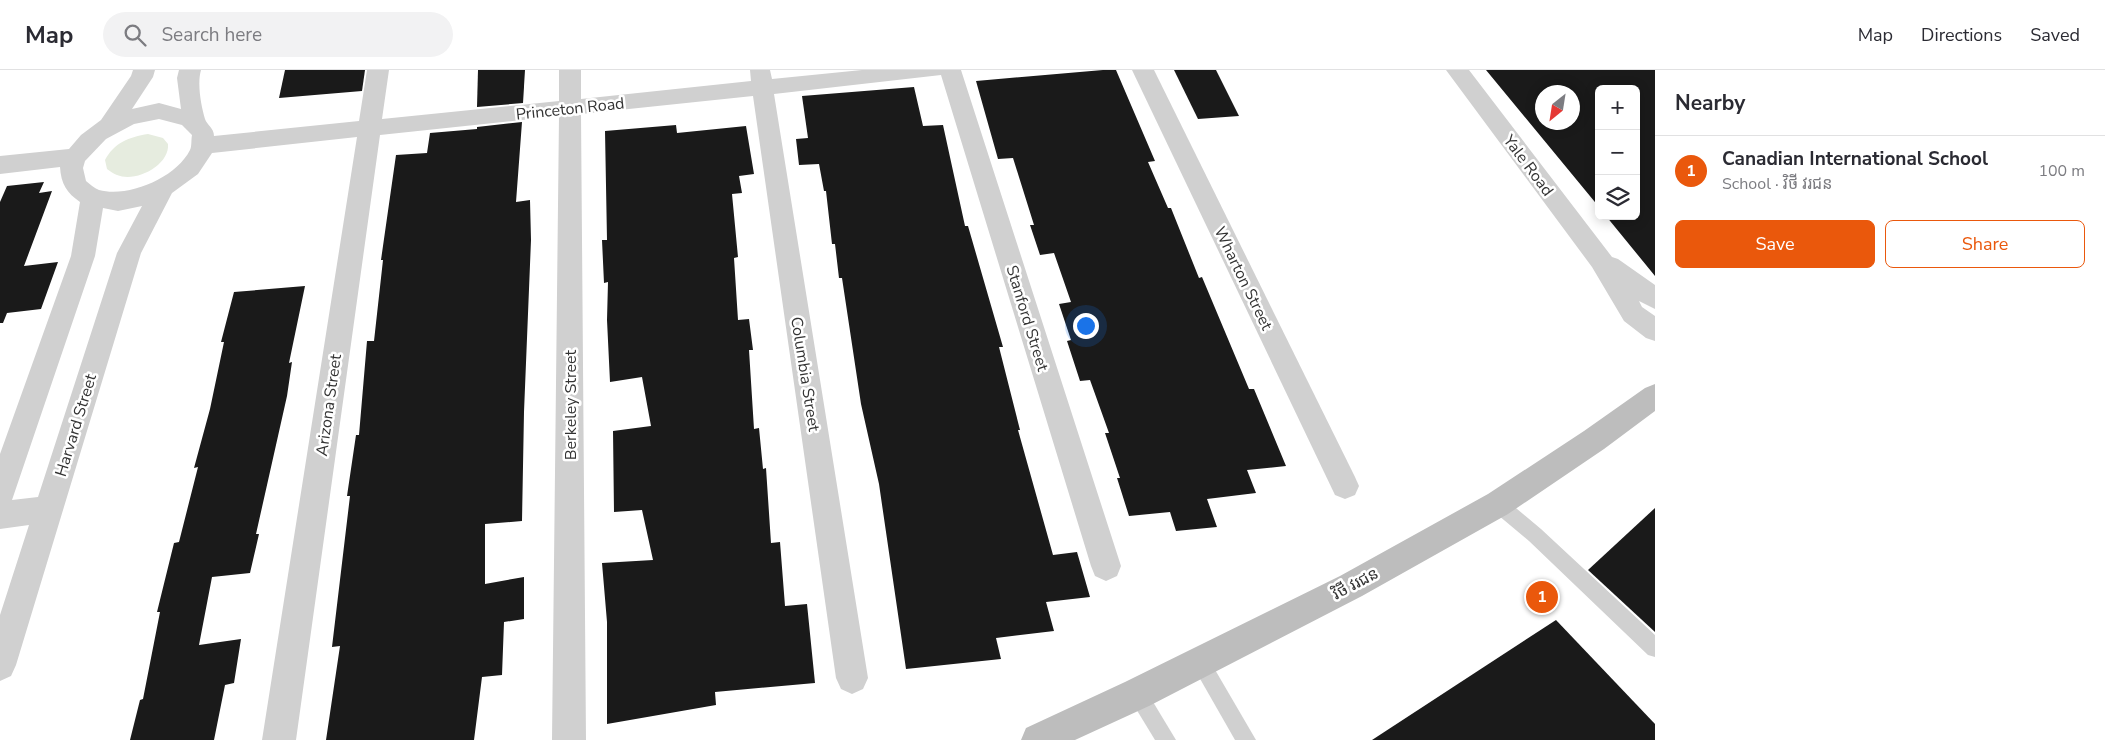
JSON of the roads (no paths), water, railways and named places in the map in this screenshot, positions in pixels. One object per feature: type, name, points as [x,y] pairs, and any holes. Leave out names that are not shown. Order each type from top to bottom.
[{"type":"street","points":[[110,124],[142,78],[144,70]]},
{"type":"street","points":[[190,70],[188,78],[194,120]]},
{"type":"street","name":"Arizona Street","points":[[279,740],[378,70]]},
{"type":"street","name":"Berkeley Street","points":[[569,740],[570,70]]},
{"type":"street","name":"Princeton Road","points":[[205,145],[570,108],[761,79],[934,70]]},
{"type":"street","name":"Stanford Street","points":[[950,70],[1106,566]]},
{"type":"street","name":"Wharton Street","points":[[1143,70],[1345,486]]},
{"type":"street","name":"Yale Road","points":[[1457,70],[1601,260],[1633,314],[1655,330]]},
{"type":"street","name":"Columbia Street","points":[[761,79],[852,678]]},
{"type":"street","points":[[160,111],[178,113],[194,120],[203,131],[205,145],[199,158],[187,173],[162,190],[136,199],[120,201],[93,198],[75,185],[72,167],[76,157],[91,138],[110,124],[136,114],[160,111]]},
{"type":"street","points":[[0,165],[76,157]]},
{"type":"street","name":"Harvard Street","points":[[0,665],[129,253],[162,190]]},
{"type":"street","points":[[0,495],[83,256],[93,198]]},
{"type":"street","name":"Yale Road","points":[[1601,260],[1655,299]]},
{"type":"street","name":"វិថី វរជន","points":[[1038,740],[1137,694],[1351,586],[1498,504],[1587,446],[1655,396]]},
{"type":"street","points":[[0,515],[49,509]]},
{"type":"lane","points":[[1498,504],[1536,535],[1655,648]]},
{"type":"lane","points":[[1200,663],[1246,740]]},
{"type":"lane","points":[[1137,694],[1166,740]]},
{"type":"place","name":"Canadian International School","points":[[1542,597]]}]
